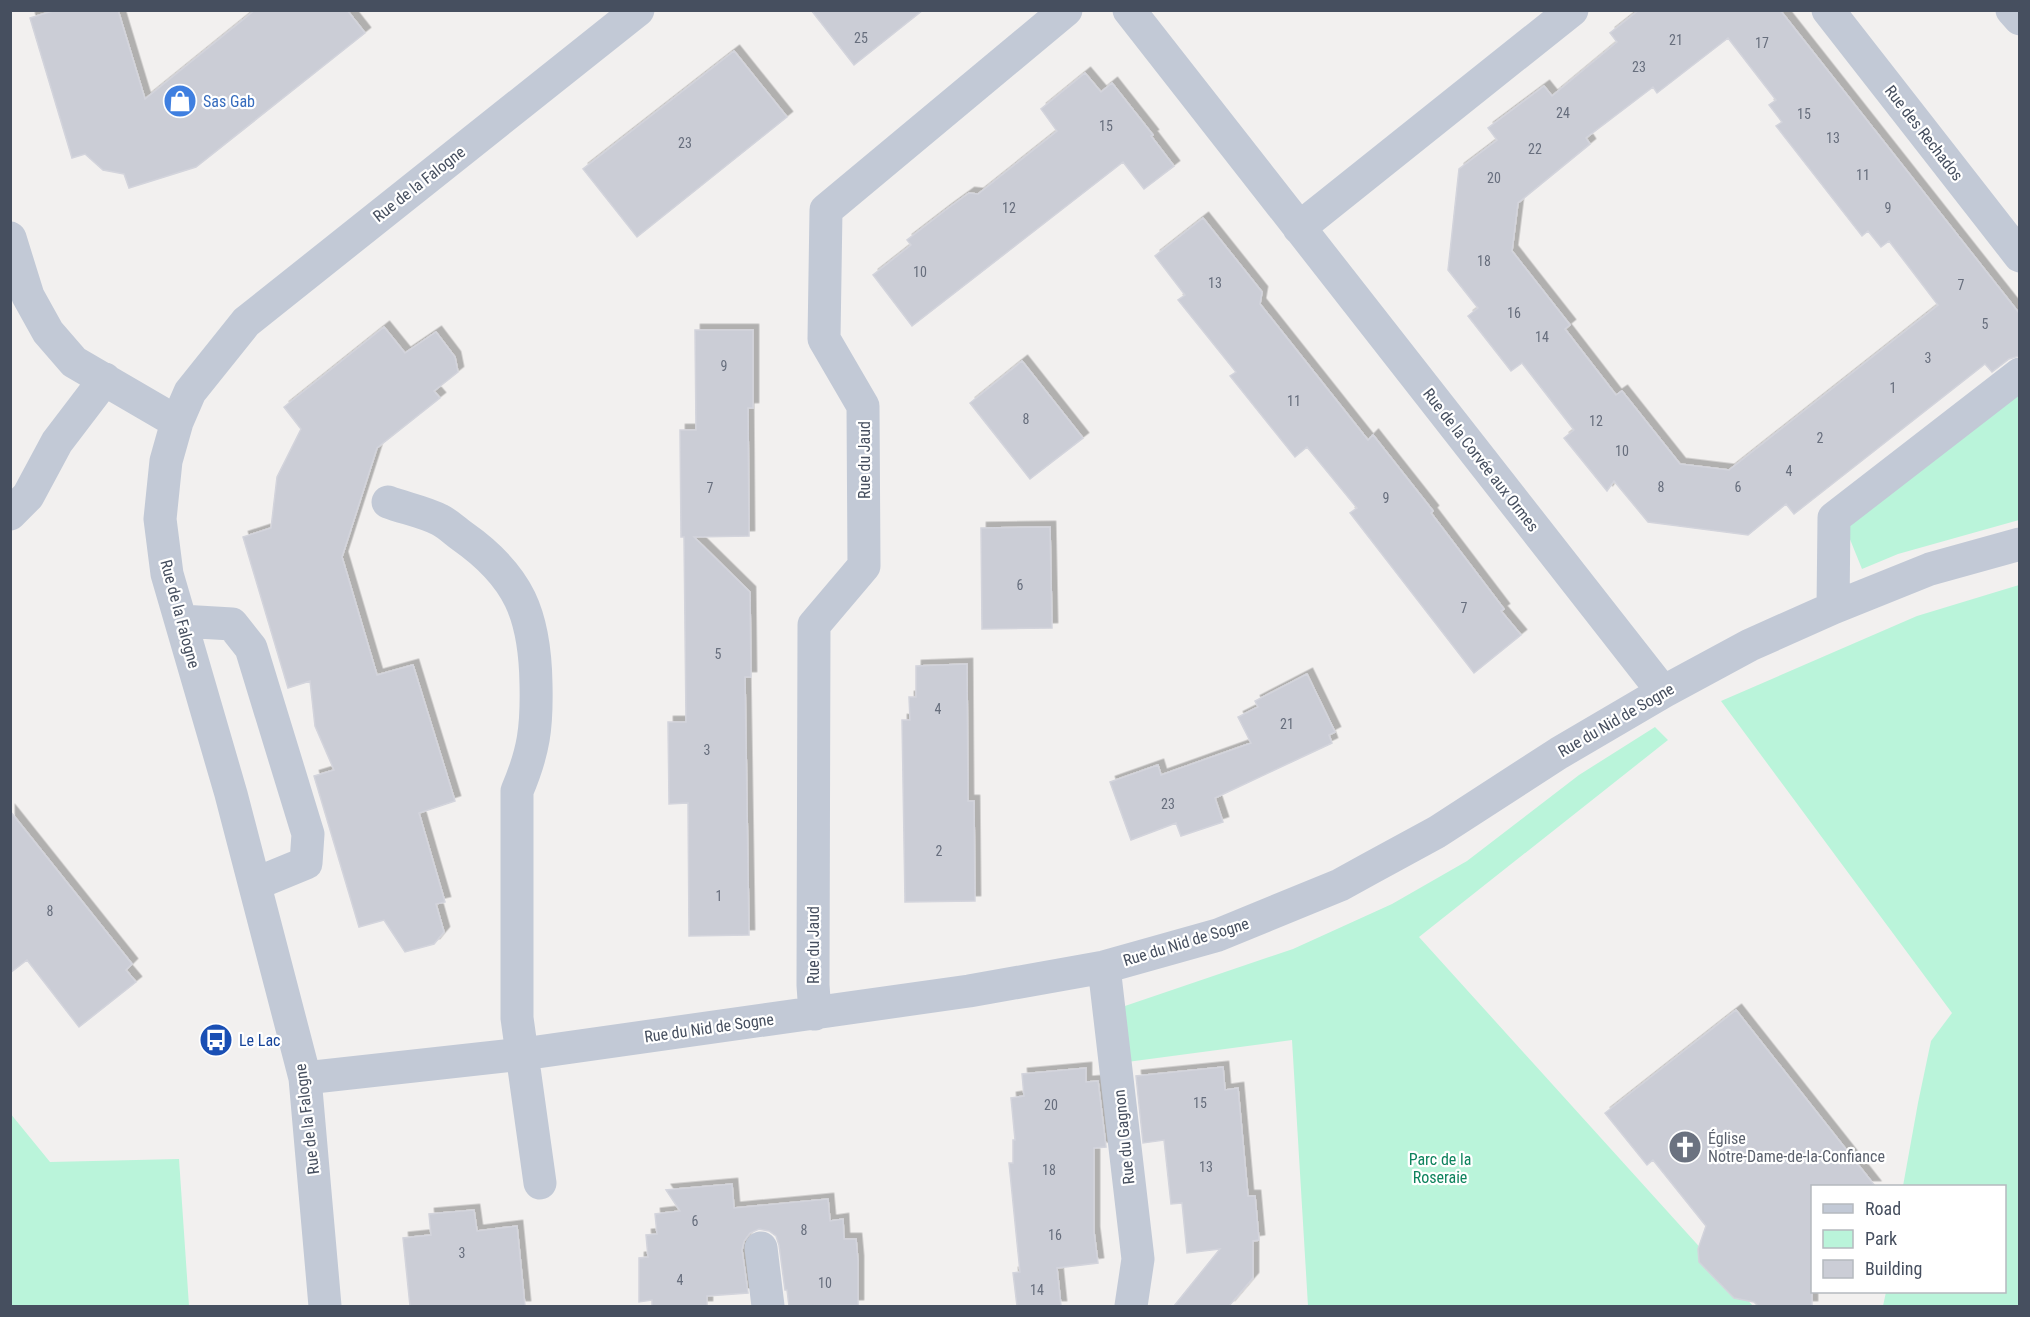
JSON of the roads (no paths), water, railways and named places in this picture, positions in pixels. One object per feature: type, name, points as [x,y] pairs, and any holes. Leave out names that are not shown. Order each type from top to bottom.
[{"type":"street","name":"Rue de la Falogne","points":[[325,1306],[305,1078],[255,884],[167,574],[160,519],[166,461],[177,422],[190,392],[246,322],[638,10]]},
{"type":"street","name":"Rue du Jaud","points":[[815,1014],[813,985],[814,625],[864,566],[863,406],[824,339],[826,210],[1066,10]]},
{"type":"street","name":"Rue de la Corvée aux Ormes","points":[[1129,10],[1663,692]]},
{"type":"street","name":"Rue des Rechados","points":[[1828,10],[2019,255]]},
{"type":"street","points":[[2012,10],[2019,19]]},
{"type":"street","points":[[1299,228],[1562,19]]},
{"type":"street","points":[[10,238],[28,296],[48,332],[74,362],[177,422]]},
{"type":"street","points":[[1833,608],[1834,518],[2019,374]]},
{"type":"street","points":[[10,514],[28,496],[57,442],[105,379]]},
{"type":"street","points":[[388,502],[439,519],[486,553],[506,574],[530,623],[536,656],[535,738],[527,768],[517,791],[517,1018],[540,1183]]},
{"type":"street","name":"Rue du Nid de Sogne","points":[[305,1078],[523,1054],[969,991],[1104,967],[1218,935],[1340,885],[1437,832],[1559,753],[1663,692],[1750,645],[1833,608],[1930,569],[2019,544]]},
{"type":"street","points":[[181,621],[232,624],[251,648],[308,834],[306,864],[255,884]]},
{"type":"street","name":"Rue du Gagnon","points":[[1104,967],[1138,1259],[1131,1306]]},
{"type":"street","points":[[761,1248],[768,1306]]},
{"type":"place","name":"Sas Gab","points":[[180,101]]},
{"type":"place","name":"Le Lac","points":[[216,1040]]},
{"type":"place","name":"Église Notre-Dame-de-la-Confiance","points":[[1685,1147]]},
{"type":"park label","name":"Parc de la Roseraie","points":[[1440,1168]]}]
